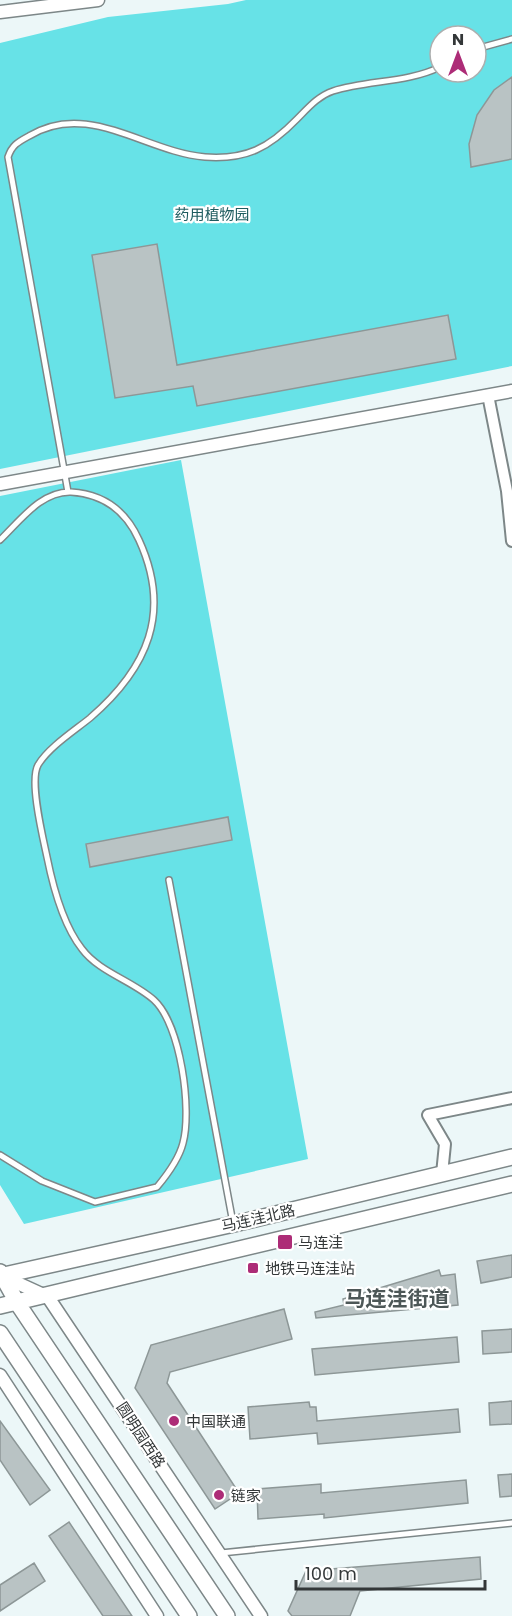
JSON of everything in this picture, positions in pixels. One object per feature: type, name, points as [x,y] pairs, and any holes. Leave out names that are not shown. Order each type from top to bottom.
[{"type":"main road","name":"马连洼北路","points":[[1,1274],[234,1224],[512,1156]]},
{"type":"main road","name":"马连洼北路","points":[[0,1306],[48,1297],[512,1184]]},
{"type":"main road","name":"圆明园西路","points":[[1,1274],[18,1304],[227,1616]]},
{"type":"main road","points":[[0,1333],[189,1616]]},
{"type":"street","points":[[0,12],[98,0]]},
{"type":"street","points":[[0,484],[512,391]]},
{"type":"street","points":[[488,395],[507,491],[512,541]]},
{"type":"street","points":[[442,1174],[445,1144],[428,1115],[512,1098]]},
{"type":"street","points":[[1,1274],[48,1297]]},
{"type":"street","name":"圆明园西路","points":[[48,1297],[261,1616]]},
{"type":"street","points":[[0,1376],[157,1616]]},
{"type":"lane","points":[[488,46],[512,39]]},
{"type":"lane","points":[[68,492],[8,157],[12,146],[38,130],[72,122],[102,125],[184,153],[232,158],[254,151],[280,136],[313,102],[332,91],[428,71]]},
{"type":"lane","points":[[0,540],[42,500],[68,492],[97,495],[117,508],[133,526],[152,571],[156,596],[152,628],[141,656],[124,681],[100,709],[38,766],[35,783],[47,857],[58,898],[82,950],[155,1001],[168,1020],[180,1059],[187,1121],[183,1145],[157,1187],[94,1202],[42,1181],[0,1155]]},
{"type":"lane","points":[[169,880],[234,1224]]},
{"type":"lane","points":[[219,1553],[512,1523]]},
{"type":"green space","name":"药用植物园","points":[[246,0],[512,0],[512,366],[0,469],[0,43],[108,17]]},
{"type":"green space","points":[[181,460],[308,1159],[24,1224],[0,1185],[0,496]]},
{"type":"building","points":[[512,77],[512,159],[471,167],[469,144],[477,115],[494,90]]},
{"type":"building","points":[[157,244],[177,365],[448,315],[456,359],[197,406],[193,386],[115,398],[92,255]]},
{"type":"building","points":[[228,817],[232,840],[90,867],[86,844]]},
{"type":"building","points":[[512,1255],[512,1277],[481,1283],[477,1261]]},
{"type":"building","points":[[439,1270],[441,1276],[455,1274],[458,1305],[316,1318],[315,1312],[344,1305],[343,1299]]},
{"type":"building","points":[[284,1309],[292,1339],[170,1372],[167,1383],[239,1493],[215,1509],[135,1388],[151,1345]]},
{"type":"building","points":[[512,1329],[512,1352],[483,1354],[482,1331]]},
{"type":"building","points":[[457,1337],[459,1362],[315,1375],[312,1349]]},
{"type":"building","points":[[512,1401],[512,1424],[490,1425],[489,1403]]},
{"type":"building","points":[[309,1402],[310,1407],[316,1407],[317,1421],[458,1409],[460,1432],[318,1444],[317,1433],[250,1439],[248,1407]]},
{"type":"building","points":[[0,1421],[50,1490],[30,1505],[0,1460]]},
{"type":"building","points":[[512,1474],[512,1496],[500,1497],[498,1475]]},
{"type":"building","points":[[466,1480],[468,1503],[324,1518],[324,1514],[258,1519],[257,1489],[321,1484],[321,1493]]},
{"type":"building","points":[[69,1522],[132,1616],[103,1616],[49,1536]]},
{"type":"building","points":[[480,1557],[481,1579],[360,1591],[350,1616],[292,1616],[288,1611],[306,1571]]},
{"type":"building","points":[[34,1563],[45,1581],[0,1611],[0,1585]]},
{"type":"place","name":"马连洼","points":[[285,1242]]},
{"type":"place","name":"地铁马连洼站","points":[[253,1268]]},
{"type":"place","name":"中国联通","points":[[174,1421]]},
{"type":"place","name":"链家","points":[[219,1495]]},
{"type":"district","name":"马连洼街道","points":[[397,1298]]}]
